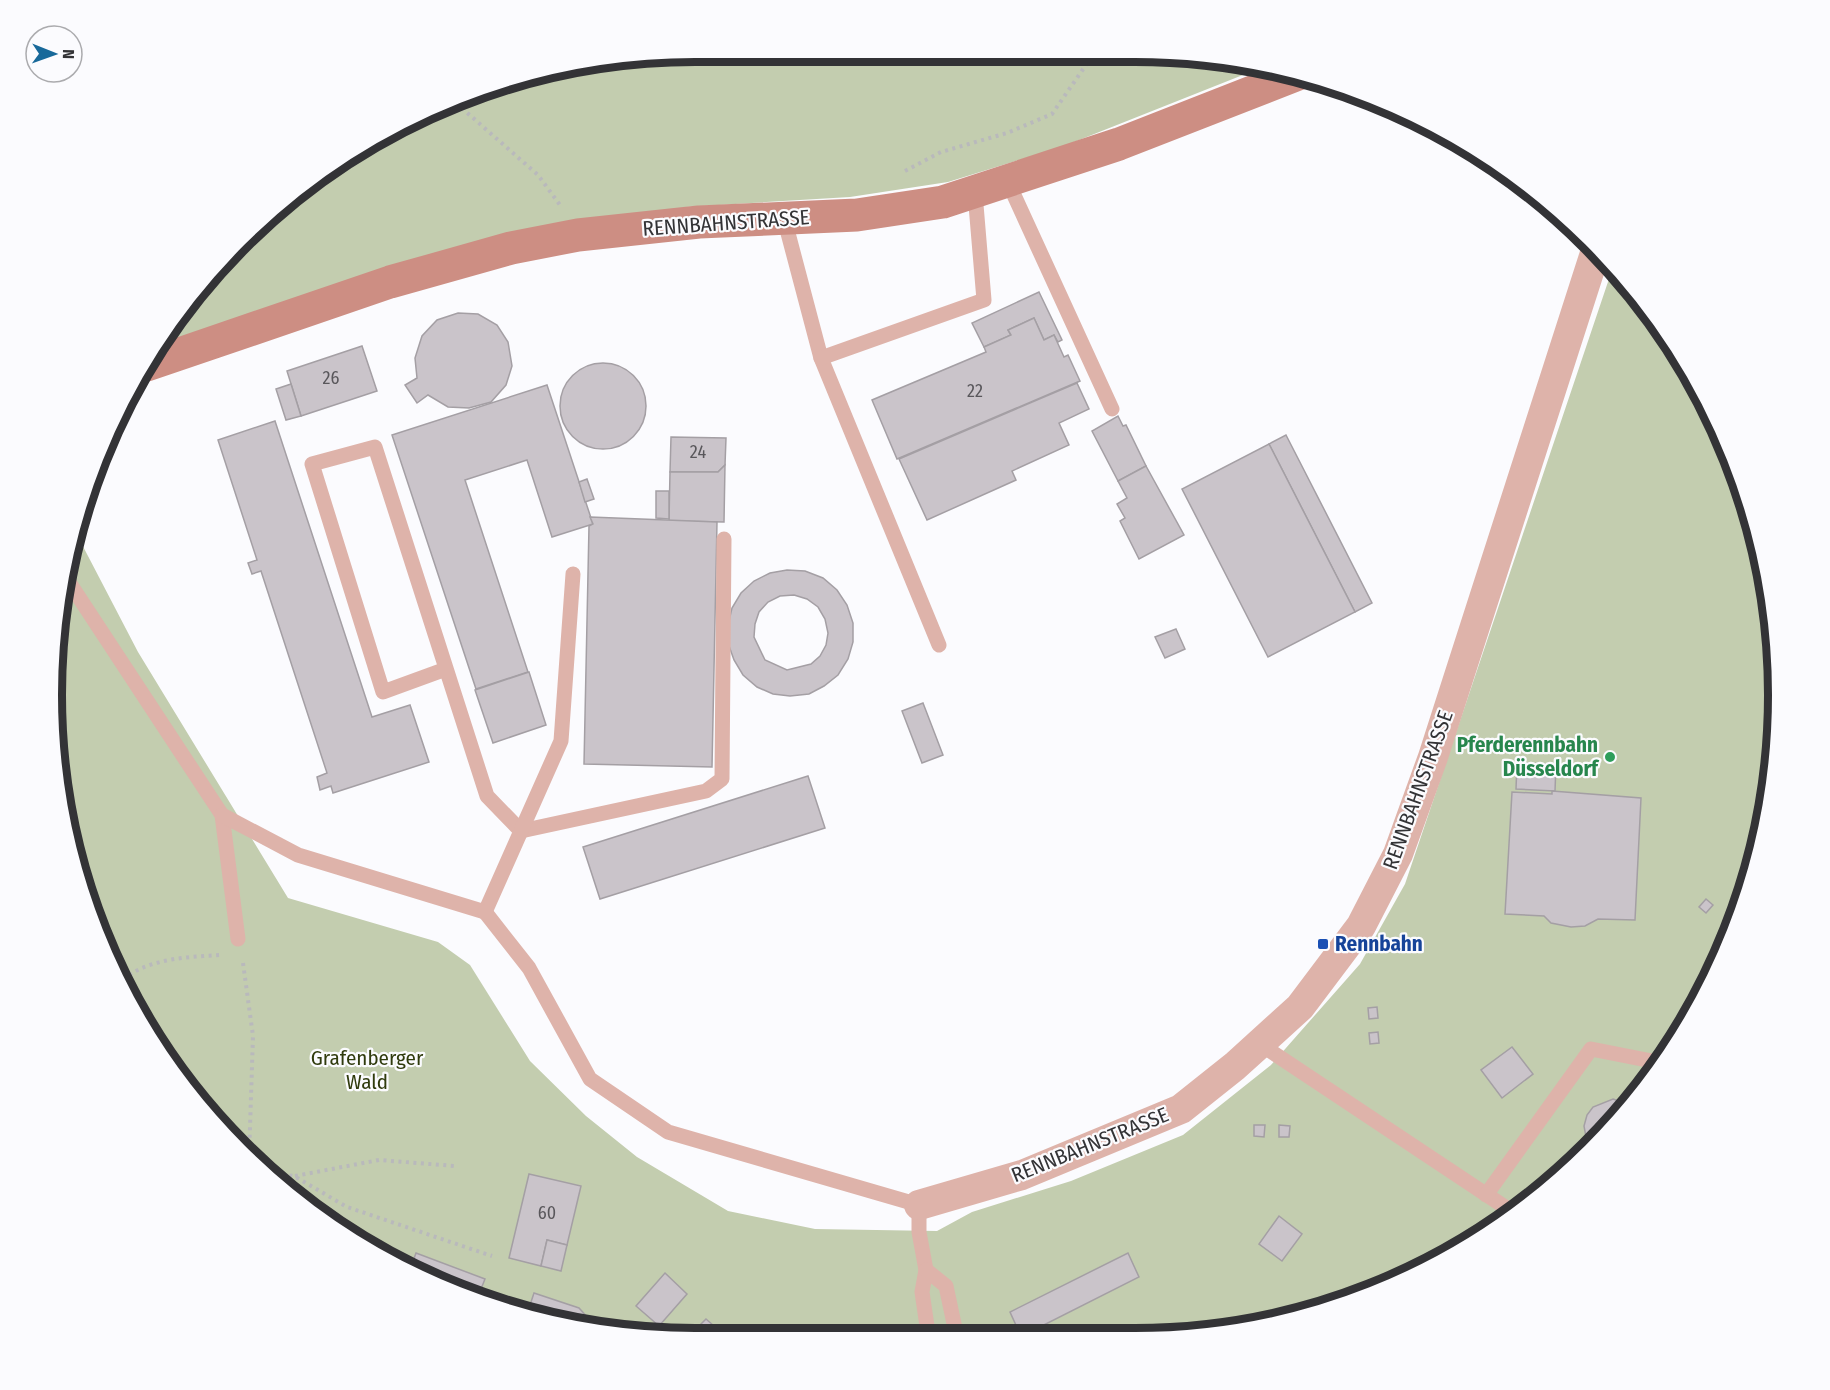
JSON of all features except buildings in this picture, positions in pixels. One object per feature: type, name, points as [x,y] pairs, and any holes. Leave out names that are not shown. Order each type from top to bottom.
[{"type":"street","name":"RENNBAHNSTRASSE","points":[[155,363],[446,264],[511,248],[578,235],[699,222],[897,210],[975,193],[1119,144],[1284,80]]},
{"type":"street","name":"RENNBAHNSTRASSE","points":[[919,1205],[1022,1175],[1181,1108],[1260,1044],[1300,1007],[1361,926],[1398,854],[1433,757],[1593,258]]},
{"type":"lane","points":[[1008,182],[1112,409]]},
{"type":"lane","points":[[821,358],[984,300],[975,193]]},
{"type":"lane","points":[[784,218],[821,358],[939,645]]},
{"type":"lane","points":[[446,669],[383,692],[312,464],[375,447],[487,796],[521,831]]},
{"type":"lane","points":[[521,831],[706,791],[722,779],[724,539]]},
{"type":"lane","points":[[485,912],[561,741],[573,574]]},
{"type":"lane","points":[[71,586],[222,815],[240,947]]},
{"type":"lane","points":[[222,815],[298,855],[485,912],[529,968],[590,1079],[668,1132],[919,1205],[919,1232],[926,1270],[922,1292],[927,1328]]},
{"type":"lane","points":[[1260,1044],[1507,1208]]},
{"type":"lane","points":[[1486,1195],[1591,1049],[1652,1061]]},
{"type":"lane","points":[[926,1270],[946,1286],[955,1328]]},
{"type":"path","points":[[903,173],[941,152],[1007,133],[1052,114],[1088,62]]},
{"type":"path","points":[[461,107],[538,175],[567,214],[578,235]]},
{"type":"path","points":[[128,977],[152,964],[240,947],[253,1036],[249,1145]]},
{"type":"path","points":[[281,1175],[294,1176],[379,1160],[454,1166]]},
{"type":"path","points":[[294,1176],[347,1207],[492,1256]]},
{"type":"green space","points":[[695,62],[1135,62],[1176,63],[1249,72],[1064,146],[948,182],[850,197],[686,207],[168,342],[192,309],[247,247],[309,192],[378,146],[415,127],[491,95],[531,83],[612,67]]},
{"type":"green space","name":"Pferderennbahn Düsseldorf","points":[[1610,276],[1638,309],[1662,343],[1703,415],[1735,491],[1756,571],[1767,654],[1767,736],[1756,819],[1735,899],[1703,975],[1662,1047],[1611,1113],[1553,1171],[1487,1222],[1415,1263],[1339,1295],[1259,1316],[1218,1323],[1135,1328],[695,1328],[612,1323],[531,1307],[491,1295],[415,1263],[343,1222],[309,1198],[247,1143],[192,1081],[146,1012],[127,975],[95,899],[74,819],[63,736],[63,654],[67,612],[81,542],[138,652],[288,898],[438,942],[470,965],[530,1061],[586,1116],[637,1157],[728,1211],[815,1229],[937,1231],[972,1212],[1071,1181],[1183,1135],[1271,1065],[1360,964],[1405,884]]},
{"type":"place","name":"Pferderennbahn Düsseldorf","points":[[1610,757]]},
{"type":"place","name":"Rennbahn","points":[[1323,944]]},
{"type":"park label","name":"Grafenberger Wald","points":[[367,1070]]}]
